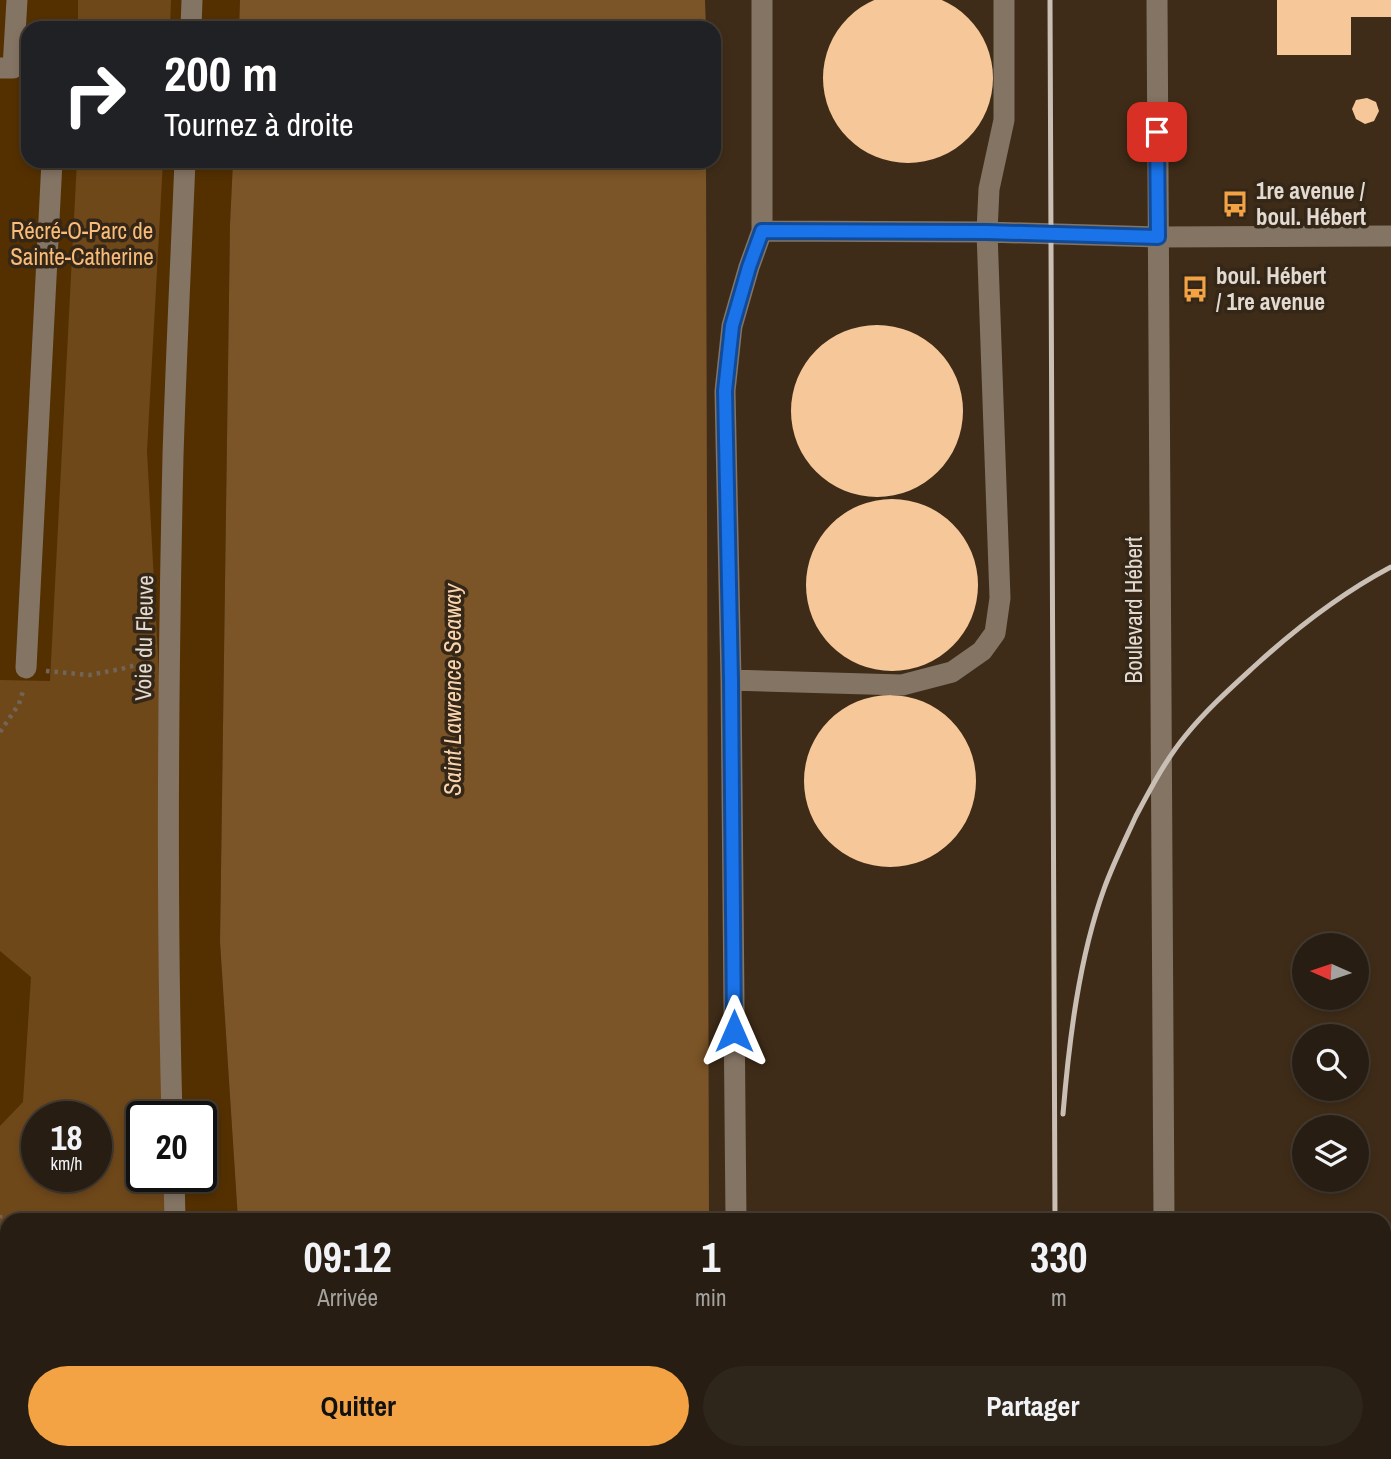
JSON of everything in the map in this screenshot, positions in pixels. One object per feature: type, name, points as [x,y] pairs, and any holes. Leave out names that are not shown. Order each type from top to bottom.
[{"type":"street","points":[[14,69],[17,0]]},
{"type":"street","points":[[191,21],[192,0]]},
{"type":"street","points":[[736,1213],[731,680],[725,391],[732,326],[762,231],[762,0]]},
{"type":"street","points":[[731,680],[902,685],[952,673],[982,651],[995,633],[1000,598],[987,232],[989,189],[1004,120],[1004,0]]},
{"type":"street","name":"Boulevard Hébert","points":[[1157,0],[1164,1213]]},
{"type":"street","points":[[26,668],[52,168]]},
{"type":"street","name":"Voie du Fleuve","points":[[172,1101],[170,657],[173,455],[185,168]]},
{"type":"street","points":[[762,231],[987,232],[1158,237],[1391,236]]},
{"type":"street","points":[[175,1192],[176,1213]]},
{"type":"path","points":[[0,732],[19,704],[24,690],[26,668],[89,675],[170,657]]},
{"type":"shaded area","points":[[700,0],[1391,0],[1391,1213],[707,1213],[701,168],[721,168],[721,21],[700,21]]},
{"type":"green space","name":"Récré-O-Parc de Sainte-Catherine","points":[[0,0],[240,0],[239,21],[21,21],[21,168],[233,168],[220,942],[238,1213],[0,1213]]},
{"type":"green space","points":[[78,0],[171,0],[170,21],[78,21]]},
{"type":"green space","name":"Récré-O-Parc de Sainte-Catherine","points":[[77,168],[163,168],[147,451],[179,1101],[126,1101],[126,1192],[183,1192],[184,1213],[0,1213],[0,1126],[21,1104],[21,1192],[112,1192],[112,1101],[23,1101],[31,977],[0,951],[0,680],[50,681]]},
{"type":"water","points":[[240,0],[705,0],[706,21],[239,21]]},
{"type":"water","name":"Saint Lawrence Seaway","points":[[233,168],[706,168],[709,1213],[238,1213],[220,942]]},
{"type":"building","points":[[875,-1],[941,-1],[955,7],[979,31],[987,45],[993,78],[987,111],[968,138],[941,157],[908,163],[875,157],[848,138],[829,111],[823,78],[829,45],[848,18]]},
{"type":"building","points":[[1277,0],[1391,0],[1391,17],[1351,17],[1351,55],[1277,55]]},
{"type":"building","points":[[1367,98],[1376,102],[1379,111],[1374,121],[1365,124],[1356,119],[1352,109],[1356,100]]},
{"type":"building","points":[[877,325],[910,332],[925,339],[938,350],[949,363],[956,378],[963,411],[956,444],[949,459],[938,472],[925,483],[910,490],[877,497],[844,490],[829,483],[816,472],[805,459],[798,444],[791,411],[798,378],[805,363],[816,350],[829,339],[844,332]]},
{"type":"building","points":[[892,499],[925,506],[953,524],[971,552],[978,585],[971,618],[953,646],[925,664],[892,671],[859,664],[831,646],[813,618],[806,585],[813,552],[831,524],[859,506]]},
{"type":"building","points":[[890,695],[923,702],[951,720],[969,748],[976,781],[969,814],[951,842],[923,860],[890,867],[857,860],[829,842],[811,814],[804,781],[811,748],[829,720],[857,702]]},
{"type":"railway","points":[[1050,0],[1055,1213]]},
{"type":"railway","points":[[1063,1114],[1076,1000],[1095,915],[1119,852],[1159,774],[1194,725],[1258,663],[1322,611],[1391,567]]},
{"type":"place","name":"1re avenue / boul. Hébert","points":[[1235,204]]},
{"type":"place","name":"boul. Hébert / 1re avenue","points":[[1195,289]]},
{"type":"route","points":[[734,1031],[725,391],[732,326],[762,231],[987,232],[1158,237],[1157,132]]}]
